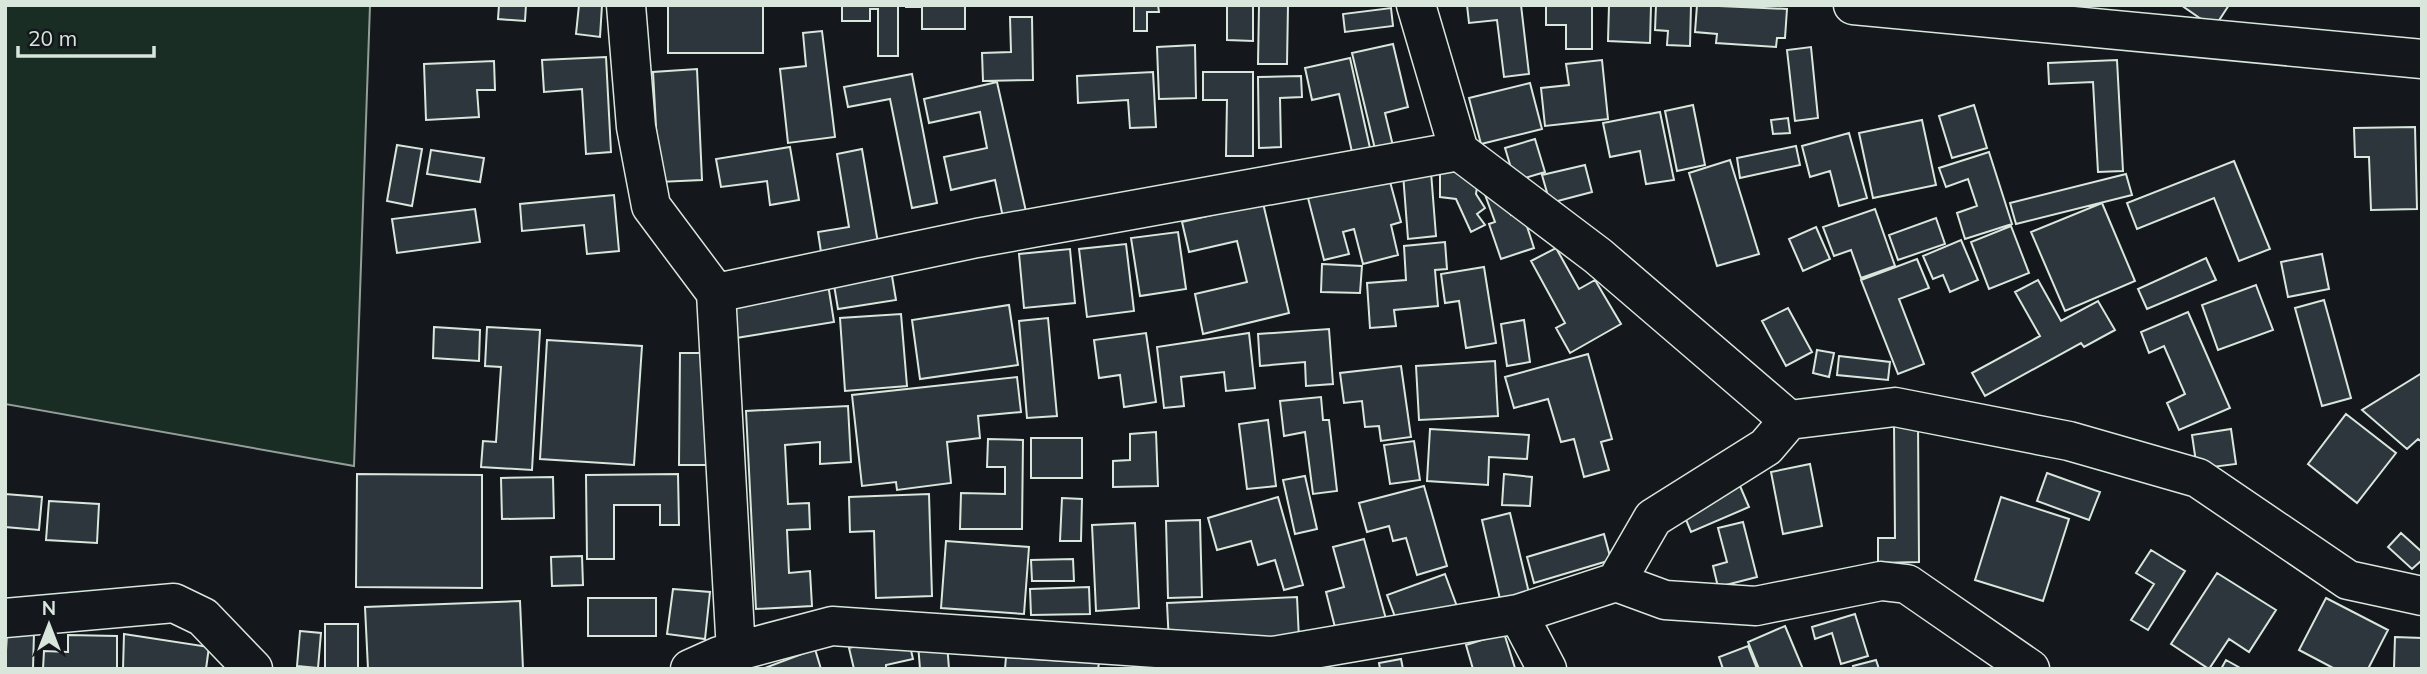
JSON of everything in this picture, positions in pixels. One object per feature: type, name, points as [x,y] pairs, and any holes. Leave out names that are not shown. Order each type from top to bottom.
[{"type":"street","points":[[626,5],[636,127],[651,206],[716,293],[736,652]]},
{"type":"street","points":[[1416,5],[1459,151],[1598,256],[1789,419]]},
{"type":"street","points":[[1853,5],[2422,59]]},
{"type":"street","points":[[716,293],[977,238],[1459,151]]},
{"type":"street","points":[[1616,582],[1653,518],[1766,447],[1789,419],[1895,407],[2069,441],[2199,478],[2348,580],[2422,596]]},
{"type":"street","points":[[690,669],[736,652],[832,626],[1276,662],[1518,614],[1616,582],[1665,600],[1756,606],[1881,581],[1907,584],[2030,669]]},
{"type":"street","points":[[5,618],[174,603],[202,617],[253,669]]},
{"type":"street","points":[[1518,614],[1547,669]]},
{"type":"green space","points":[[5,5],[370,5],[354,466],[5,404]]},
{"type":"building","points":[[499,5],[526,5],[525,21],[498,19]]},
{"type":"building","points":[[579,5],[602,5],[600,37],[576,34]]},
{"type":"building","points":[[668,5],[763,5],[763,53],[668,53]]},
{"type":"building","points":[[842,5],[898,5],[898,56],[878,56],[878,9],[870,9],[870,21],[842,21]]},
{"type":"building","points":[[906,5],[965,5],[965,29],[922,29],[922,7]]},
{"type":"building","points":[[1134,5],[1158,5],[1159,12],[1147,12],[1147,31],[1134,31]]},
{"type":"building","points":[[1227,5],[1253,5],[1253,41],[1227,40]]},
{"type":"building","points":[[1259,5],[1288,5],[1287,64],[1258,64]]},
{"type":"building","points":[[1467,5],[1521,5],[1529,74],[1504,77],[1497,20],[1469,23]]},
{"type":"building","points":[[1546,5],[1592,5],[1592,49],[1566,49],[1566,25],[1546,25]]},
{"type":"building","points":[[1609,5],[1651,5],[1650,43],[1608,41]]},
{"type":"building","points":[[1656,5],[1691,5],[1690,46],[1667,45],[1668,31],[1655,30]]},
{"type":"building","points":[[1697,5],[1787,9],[1785,38],[1777,38],[1776,47],[1716,43],[1717,34],[1695,32]]},
{"type":"building","points":[[2181,5],[2229,5],[2214,28]]},
{"type":"building","points":[[1391,8],[1393,26],[1345,32],[1343,14]]},
{"type":"building","points":[[1010,17],[1032,17],[1033,80],[983,81],[982,53],[1011,52]]},
{"type":"building","points":[[822,31],[835,137],[788,143],[780,69],[806,66],[803,33]]},
{"type":"building","points":[[1393,44],[1408,107],[1385,113],[1393,146],[1375,149],[1352,53]]},
{"type":"building","points":[[1195,45],[1196,98],[1159,99],[1157,47]]},
{"type":"building","points":[[1811,47],[1818,118],[1795,121],[1787,50]]},
{"type":"building","points":[[606,57],[611,152],[586,154],[582,89],[544,92],[542,60]]},
{"type":"building","points":[[1350,58],[1370,148],[1352,152],[1339,94],[1312,100],[1305,68]]},
{"type":"building","points":[[1602,60],[1608,119],[1545,126],[1541,88],[1569,85],[1566,64]]},
{"type":"building","points":[[2117,60],[2123,171],[2098,172],[2093,82],[2049,84],[2048,63]]},
{"type":"building","points":[[494,61],[495,90],[477,90],[479,117],[426,120],[424,64]]},
{"type":"building","points":[[697,69],[702,180],[659,182],[653,72]]},
{"type":"building","points":[[1153,72],[1156,127],[1130,128],[1128,100],[1078,103],[1077,76]]},
{"type":"building","points":[[1203,72],[1253,72],[1253,156],[1226,156],[1227,100],[1203,100]]},
{"type":"building","points":[[912,74],[937,203],[912,208],[890,99],[848,107],[844,87]]},
{"type":"building","points":[[1301,76],[1302,97],[1280,98],[1281,147],[1259,148],[1258,77]]},
{"type":"building","points":[[997,82],[1027,216],[1004,222],[995,180],[951,190],[944,157],[987,148],[980,112],[929,123],[924,99]]},
{"type":"building","points":[[1530,83],[1542,129],[1481,144],[1469,98]]},
{"type":"building","points":[[1693,105],[1705,165],[1677,171],[1665,111]]},
{"type":"building","points":[[1974,105],[1987,148],[1952,158],[1939,116]]},
{"type":"building","points":[[1660,112],[1674,180],[1646,184],[1640,151],[1610,157],[1603,123]]},
{"type":"building","points":[[1788,118],[1790,133],[1773,134],[1771,120]]},
{"type":"building","points":[[1922,120],[1936,185],[1873,198],[1859,133]]},
{"type":"building","points":[[2415,127],[2417,209],[2371,210],[2369,157],[2355,157],[2354,128]]},
{"type":"building","points":[[1849,133],[1867,198],[1839,206],[1830,171],[1810,177],[1802,146]]},
{"type":"building","points":[[1535,139],[1545,172],[1515,181],[1505,148]]},
{"type":"building","points":[[397,145],[422,149],[412,206],[387,201]]},
{"type":"building","points":[[1796,146],[1800,165],[1740,178],[1737,158]]},
{"type":"building","points":[[790,147],[799,200],[770,205],[767,181],[721,187],[716,159]]},
{"type":"building","points":[[862,149],[878,243],[821,252],[818,232],[849,227],[837,154]]},
{"type":"building","points":[[431,150],[484,158],[480,182],[427,174]]},
{"type":"building","points":[[1989,152],[2012,224],[1965,239],[1957,213],[1977,206],[1968,179],[1946,187],[1939,168]]},
{"type":"building","points":[[1730,160],[1759,254],[1717,266],[1689,173]]},
{"type":"building","points":[[2234,161],[2270,249],[2239,261],[2214,198],[2137,229],[2127,203]]},
{"type":"building","points":[[1585,165],[1592,192],[1550,203],[1542,175]]},
{"type":"building","points":[[1440,168],[1479,173],[1476,194],[1485,208],[1477,214],[1485,225],[1471,232],[1456,199],[1440,197]]},
{"type":"building","points":[[1431,172],[1436,236],[1408,239],[1403,174]]},
{"type":"building","points":[[2126,174],[2132,195],[2016,224],[2010,203]]},
{"type":"building","points":[[1389,178],[1401,222],[1391,225],[1398,255],[1363,264],[1354,229],[1343,232],[1349,254],[1324,260],[1308,198]]},
{"type":"building","points":[[1501,187],[1511,215],[1522,211],[1534,248],[1501,259],[1489,224],[1495,222],[1484,192]]},
{"type":"building","points":[[614,195],[619,251],[587,254],[584,225],[522,231],[520,204]]},
{"type":"building","points":[[1263,203],[1289,313],[1203,334],[1195,294],[1247,282],[1237,241],[1189,252],[1182,222]]},
{"type":"building","points":[[2102,203],[2135,281],[2065,311],[2031,232]]},
{"type":"building","points":[[475,209],[480,242],[397,253],[392,219]]},
{"type":"building","points":[[1875,209],[1895,266],[1861,278],[1851,250],[1834,256],[1823,227]]},
{"type":"building","points":[[1936,218],[1945,244],[1898,260],[1889,235]]},
{"type":"building","points":[[2011,226],[2029,273],[1989,289],[1971,242]]},
{"type":"building","points":[[1816,227],[1830,259],[1803,271],[1789,239]]},
{"type":"building","points":[[1178,232],[1186,289],[1140,296],[1131,238]]},
{"type":"building","points":[[1961,240],[1978,280],[1950,292],[1943,275],[1933,279],[1923,256]]},
{"type":"building","points":[[1445,242],[1447,269],[1435,270],[1438,306],[1394,310],[1396,326],[1370,328],[1367,283],[1406,280],[1404,246]]},
{"type":"building","points":[[1126,244],[1134,311],[1087,317],[1079,249]]},
{"type":"building","points":[[1556,248],[1579,289],[1595,280],[1621,324],[1570,353],[1556,328],[1565,323],[1531,261]]},
{"type":"building","points":[[1070,249],[1075,303],[1024,308],[1019,254]]},
{"type":"building","points":[[2322,254],[2329,289],[2288,297],[2281,262]]},
{"type":"building","points":[[2206,258],[2216,280],[2147,309],[2138,289]]},
{"type":"building","points":[[1917,259],[1929,288],[1899,299],[1924,364],[1898,374],[1861,280]]},
{"type":"building","points":[[1322,264],[1362,266],[1360,293],[1321,292]]},
{"type":"building","points":[[1484,267],[1496,343],[1466,348],[1459,301],[1445,303],[1441,274]]},
{"type":"building","points":[[891,270],[896,300],[838,309],[833,279]]},
{"type":"building","points":[[2038,280],[2061,321],[2098,301],[2115,330],[2084,347],[2081,343],[1985,396],[1972,373],[2040,336],[2015,292]]},
{"type":"building","points":[[828,284],[834,322],[736,338],[730,300]]},
{"type":"building","points":[[2256,285],[2273,330],[2218,350],[2202,305]]},
{"type":"building","points":[[2324,300],[2351,398],[2322,406],[2295,308]]},
{"type":"building","points":[[1009,305],[1018,365],[920,379],[912,320]]},
{"type":"building","points":[[1788,308],[1812,352],[1786,366],[1762,321]]},
{"type":"building","points":[[2188,312],[2230,408],[2179,430],[2167,403],[2185,394],[2164,346],[2149,353],[2141,332]]},
{"type":"building","points":[[901,314],[907,386],[845,391],[840,318]]},
{"type":"building","points":[[1048,318],[1057,416],[1027,418],[1019,321]]},
{"type":"building","points":[[1524,320],[1530,362],[1507,366],[1501,324]]},
{"type":"building","points":[[434,327],[480,330],[479,361],[433,358]]},
{"type":"building","points":[[487,327],[540,330],[532,470],[481,467],[483,441],[496,442],[501,367],[485,366]]},
{"type":"building","points":[[1329,329],[1333,384],[1306,386],[1305,362],[1260,366],[1258,334]]},
{"type":"building","points":[[1146,333],[1156,402],[1124,407],[1120,375],[1099,378],[1094,340]]},
{"type":"building","points":[[1249,333],[1255,388],[1226,391],[1224,372],[1181,377],[1184,406],[1164,408],[1157,347]]},
{"type":"building","points":[[547,340],[642,346],[634,465],[540,459]]},
{"type":"building","points":[[1817,350],[1834,353],[1829,377],[1813,373]]},
{"type":"building","points":[[680,353],[711,353],[709,465],[679,465]]},
{"type":"building","points":[[1588,354],[1612,439],[1601,442],[1609,470],[1584,477],[1574,439],[1561,442],[1548,399],[1514,408],[1505,377]]},
{"type":"building","points":[[1839,356],[1890,362],[1888,380],[1837,375]]},
{"type":"building","points":[[1495,361],[1498,416],[1419,420],[1416,366]]},
{"type":"building","points":[[1401,366],[1411,437],[1381,441],[1379,426],[1365,427],[1362,401],[1344,403],[1340,373]]},
{"type":"building","points":[[2422,373],[2422,442],[2418,439],[2407,449],[2362,410]]},
{"type":"building","points":[[1017,377],[1021,412],[978,416],[980,438],[947,442],[951,483],[897,490],[896,482],[862,486],[852,395]]},
{"type":"building","points":[[1321,397],[1323,420],[1329,420],[1337,491],[1313,494],[1305,432],[1284,436],[1280,401]]},
{"type":"building","points":[[848,406],[851,462],[820,464],[820,442],[785,445],[788,504],[809,503],[810,529],[787,530],[789,573],[810,571],[812,606],[756,609],[746,411]]},
{"type":"building","points":[[2346,414],[2396,453],[2357,503],[2308,464]]},
{"type":"building","points":[[1268,420],[1276,486],[1247,489],[1239,424]]},
{"type":"building","points":[[1894,423],[1918,423],[1919,562],[1878,563],[1878,538],[1895,538]]},
{"type":"building","points":[[1430,429],[1529,435],[1527,459],[1489,457],[1488,485],[1427,481]]},
{"type":"building","points":[[2231,429],[2236,464],[2197,469],[2192,435]]},
{"type":"building","points":[[1156,432],[1158,486],[1113,487],[1113,461],[1130,460],[1130,434]]},
{"type":"building","points":[[1031,438],[1082,438],[1082,478],[1031,478]]},
{"type":"building","points":[[988,439],[1023,440],[1022,529],[960,529],[961,493],[1005,494],[1005,467],[987,467]]},
{"type":"building","points":[[1414,441],[1420,480],[1390,484],[1384,445]]},
{"type":"building","points":[[1810,464],[1822,526],[1783,534],[1771,472]]},
{"type":"building","points":[[2047,473],[2100,492],[2089,520],[2037,501]]},
{"type":"building","points":[[357,474],[482,475],[482,588],[356,587]]},
{"type":"building","points":[[678,474],[679,525],[660,525],[660,505],[614,505],[614,559],[587,559],[586,475]]},
{"type":"building","points":[[1504,474],[1532,477],[1530,506],[1502,505]]},
{"type":"building","points":[[1305,476],[1317,529],[1295,534],[1283,480]]},
{"type":"building","points":[[553,477],[554,518],[502,519],[501,478]]},
{"type":"building","points":[[1424,486],[1447,566],[1417,575],[1406,538],[1393,541],[1389,526],[1367,532],[1359,503]]},
{"type":"building","points":[[1740,486],[1749,507],[1691,532],[1682,510]]},
{"type":"building","points":[[5,494],[42,497],[39,530],[5,527]]},
{"type":"building","points":[[929,494],[932,596],[876,598],[874,531],[850,532],[849,497]]},
{"type":"building","points":[[1278,497],[1303,585],[1284,590],[1275,560],[1258,565],[1251,541],[1217,550],[1208,518]]},
{"type":"building","points":[[2001,497],[2069,519],[2043,601],[1975,580]]},
{"type":"building","points":[[1062,498],[1082,499],[1081,541],[1060,541]]},
{"type":"building","points":[[49,501],[99,504],[97,543],[46,540]]},
{"type":"building","points":[[1510,513],[1529,593],[1500,599],[1482,520]]},
{"type":"building","points":[[1200,520],[1202,597],[1168,598],[1166,521]]},
{"type":"building","points":[[1743,522],[1757,577],[1718,587],[1713,566],[1727,562],[1718,528]]},
{"type":"building","points":[[1135,523],[1139,608],[1096,611],[1092,525]]},
{"type":"building","points":[[2401,533],[2422,552],[2422,560],[2412,569],[2388,547]]},
{"type":"building","points":[[1604,534],[1611,560],[1534,583],[1527,557]]},
{"type":"building","points":[[1364,539],[1389,630],[1339,643],[1326,592],[1344,587],[1333,547]]},
{"type":"building","points":[[946,541],[1029,547],[1024,614],[941,608]]},
{"type":"building","points":[[2151,550],[2185,571],[2148,630],[2131,620],[2154,584],[2136,573]]},
{"type":"building","points":[[582,556],[583,585],[552,586],[551,557]]},
{"type":"building","points":[[1073,559],[1074,581],[1032,581],[1031,560]]},
{"type":"building","points":[[2217,573],[2276,610],[2249,652],[2229,639],[2209,669],[2171,644]]},
{"type":"building","points":[[1445,574],[1459,612],[1401,633],[1387,595]]},
{"type":"building","points":[[1089,587],[1090,614],[1031,615],[1030,589]]},
{"type":"building","points":[[673,589],[710,592],[705,639],[667,634]]},
{"type":"building","points":[[1297,597],[1299,639],[1169,644],[1167,603]]},
{"type":"building","points":[[588,598],[656,598],[656,636],[588,636]]},
{"type":"building","points":[[2326,598],[2388,630],[2368,669],[2335,669],[2299,650]]},
{"type":"building","points":[[520,601],[523,669],[368,669],[365,607]]},
{"type":"building","points":[[1855,614],[1868,656],[1841,664],[1832,633],[1815,639],[1812,627]]},
{"type":"building","points":[[325,624],[358,624],[358,669],[325,669]]},
{"type":"building","points":[[1785,626],[1803,669],[1759,669],[1748,642]]},
{"type":"building","points":[[300,631],[321,633],[318,668],[297,666]]},
{"type":"building","points":[[7,632],[34,633],[33,669],[5,669]]},
{"type":"building","points":[[907,633],[913,659],[886,665],[886,669],[854,669],[849,648]]},
{"type":"building","points":[[1504,633],[1515,668],[1473,669],[1466,645]]},
{"type":"building","points":[[124,634],[209,647],[206,669],[123,669]]},
{"type":"building","points":[[68,635],[117,636],[117,669],[43,669],[44,651],[68,652]]},
{"type":"building","points":[[2395,637],[2422,638],[2422,669],[2394,668]]},
{"type":"building","points":[[947,643],[949,669],[920,669],[918,644]]},
{"type":"building","points":[[1748,646],[1757,669],[1723,669],[1719,657]]},
{"type":"building","points":[[815,649],[821,669],[762,669]]},
{"type":"building","points":[[1006,657],[1099,663],[1098,669],[1005,669]]},
{"type":"building","points":[[1401,659],[1403,669],[1380,669],[1379,663]]},
{"type":"building","points":[[1876,660],[1879,669],[1854,669],[1853,666]]},
{"type":"building","points":[[2226,660],[2242,669],[2221,669]]}]
